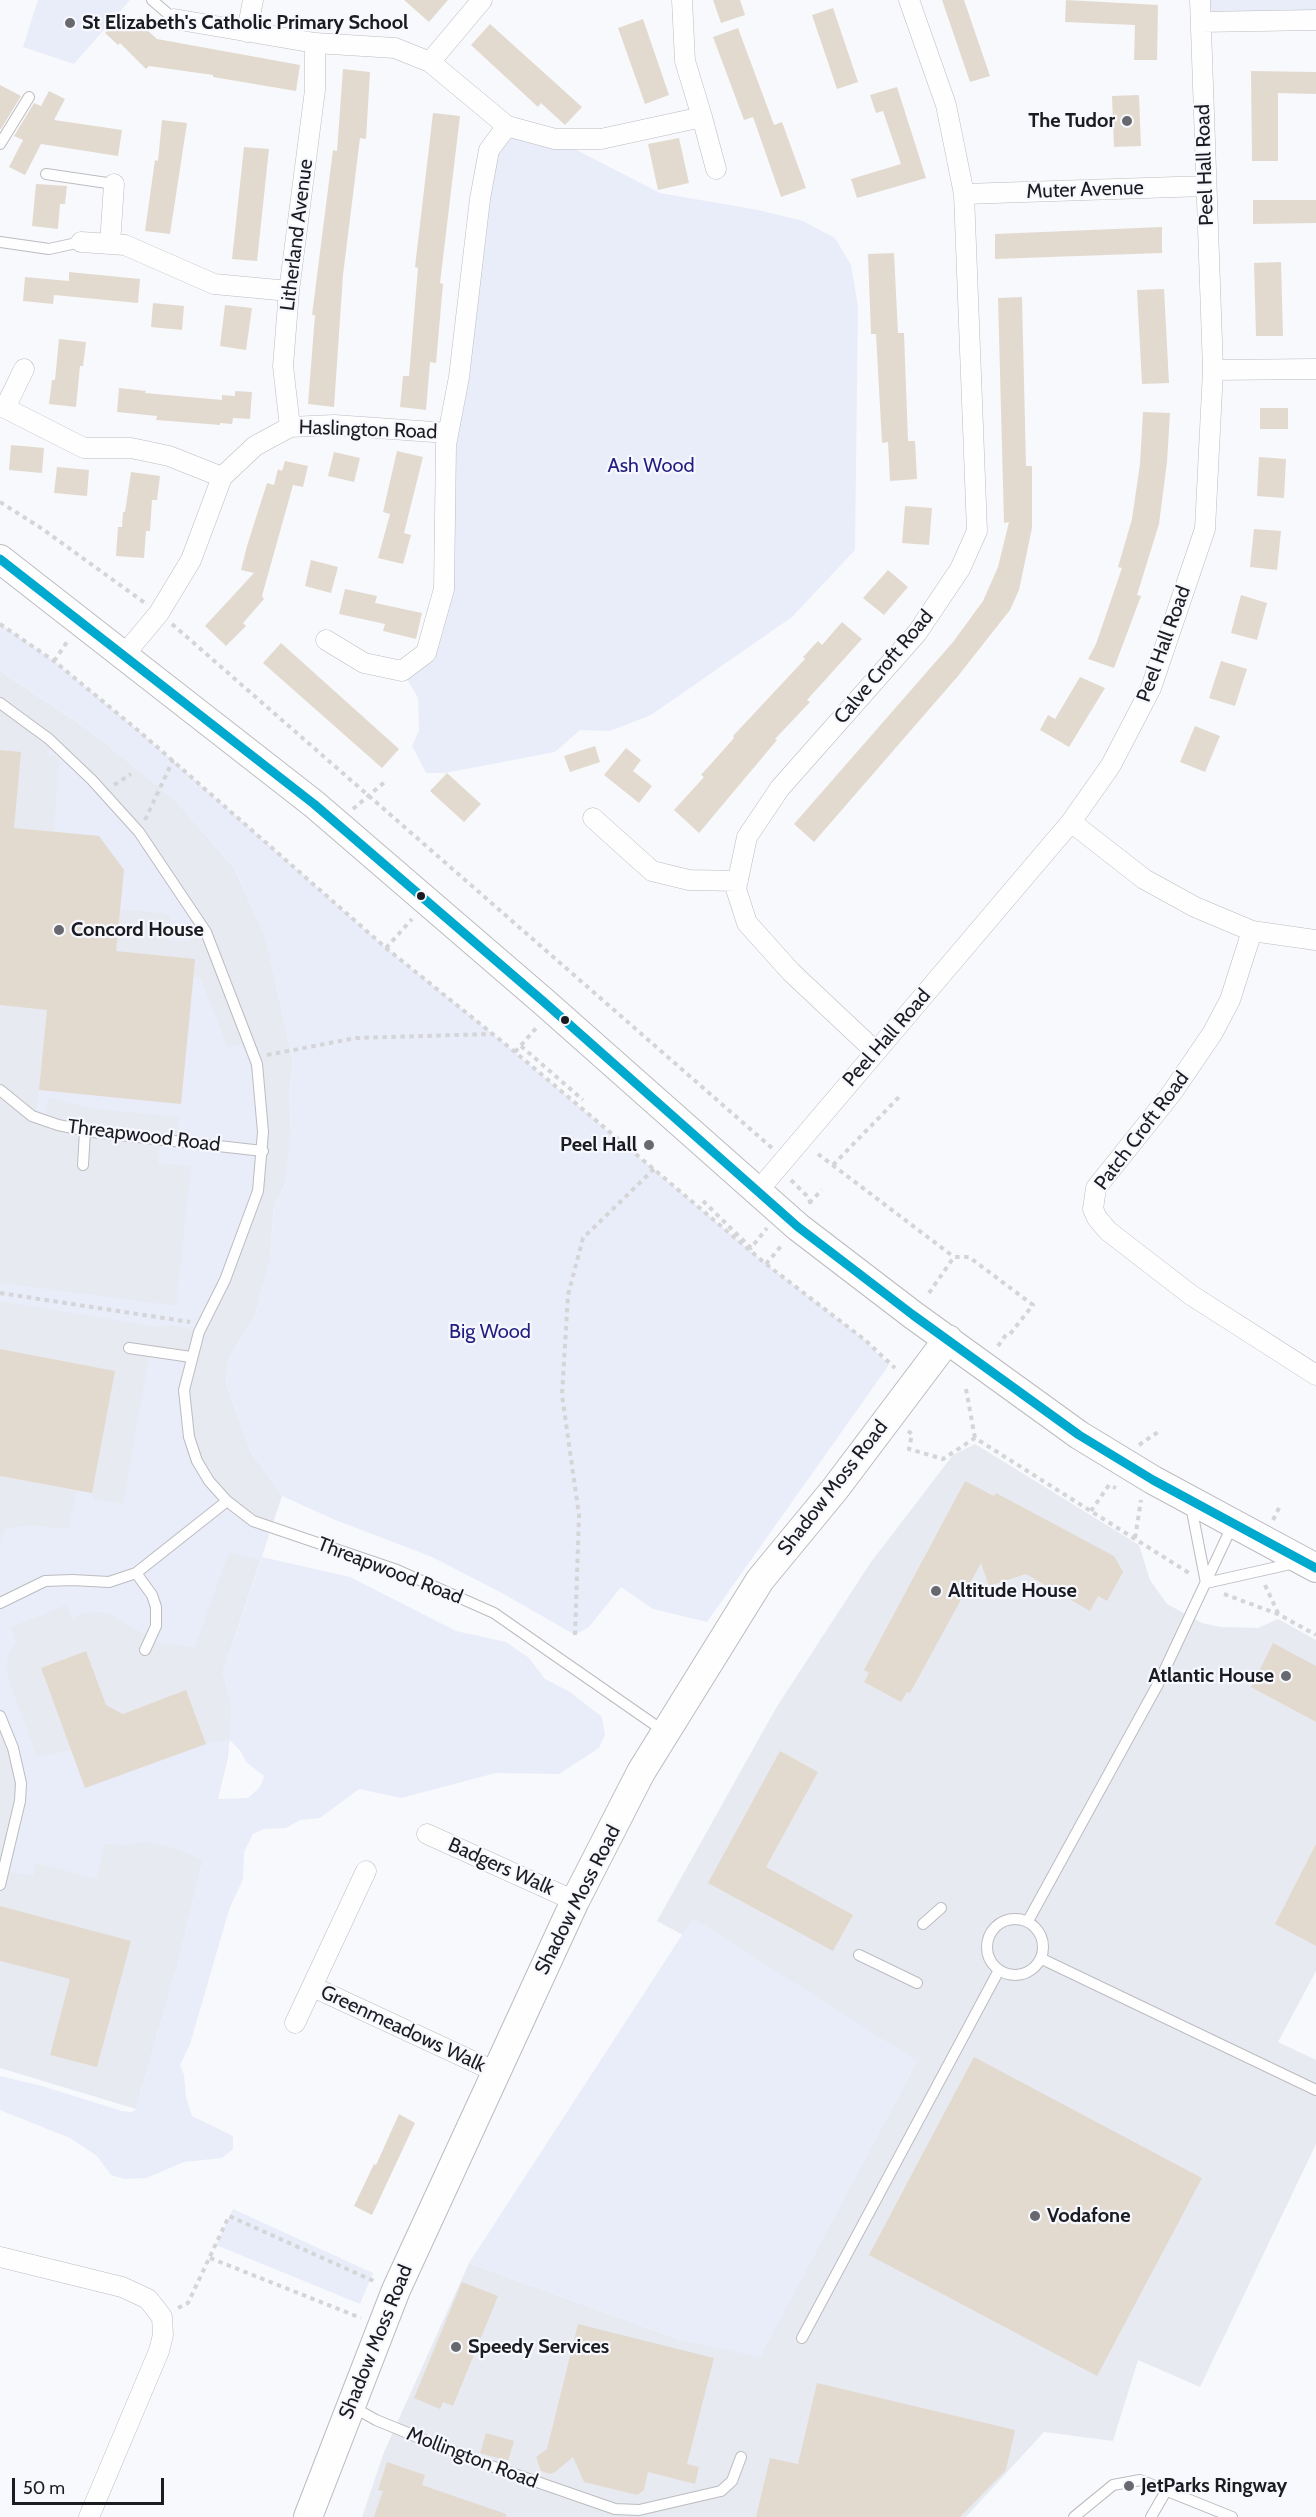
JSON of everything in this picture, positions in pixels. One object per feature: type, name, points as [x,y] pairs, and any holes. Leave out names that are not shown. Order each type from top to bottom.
[{"type":"street","points":[[247,32],[253,0]]},
{"type":"street","points":[[430,62],[482,0]]},
{"type":"street","points":[[682,0],[685,61],[716,169]]},
{"type":"street","name":"Calve Croft Road","points":[[875,1051],[791,972],[747,923],[736,889],[747,837],[780,788],[918,633],[960,568],[976,531],[964,194],[946,105],[909,0]]},
{"type":"street","name":"Peel Hall Road","points":[[757,1192],[1071,822],[1111,765],[1151,688],[1204,529],[1213,370],[1200,0]]},
{"type":"street","points":[[174,19],[315,43],[395,48],[430,62],[507,126],[555,139],[601,139],[702,117]]},
{"type":"street","points":[[1200,22],[1316,20]]},
{"type":"street","name":"Litherland Avenue","points":[[290,427],[283,366],[289,291],[315,90],[315,43]]},
{"type":"street","name":"Haslington Road","points":[[326,640],[364,663],[402,671],[426,653],[444,589],[446,445],[459,377],[480,200],[489,150],[507,126]]},
{"type":"street","points":[[110,244],[114,184]]},
{"type":"street","name":"Muter Avenue","points":[[964,194],[1206,186]]},
{"type":"street","points":[[81,242],[126,246],[214,284],[289,291]]},
{"type":"street","points":[[24,369],[2,411],[84,448],[131,448],[169,456],[222,477]]},
{"type":"street","points":[[1213,370],[1316,369]]},
{"type":"street","name":"Haslington Road","points":[[124,655],[159,613],[191,560],[222,477],[255,446],[290,427],[334,425],[448,433]]},
{"type":"street","points":[[0,559],[336,824],[544,1002],[798,1227],[1079,1435],[1190,1500],[1310,1565]]},
{"type":"street","points":[[593,818],[652,871],[689,880],[738,881]]},
{"type":"street","points":[[1071,822],[1144,879],[1195,907],[1252,931],[1316,940]]},
{"type":"street","name":"Patch Croft Road","points":[[1252,931],[1230,999],[1212,1034],[1171,1094],[1095,1188],[1093,1209],[1096,1218],[1108,1231],[1191,1295],[1316,1375]]},
{"type":"street","name":"Shadow Moss Road","points":[[308,2517],[396,2290],[494,2071],[575,1901],[640,1772],[760,1580],[835,1489],[948,1339]]},
{"type":"street","name":"Badgers Walk","points":[[427,1834],[575,1901]]},
{"type":"street","name":"Greenmeadows Walk","points":[[295,2023],[366,1871]]},
{"type":"street","name":"Greenmeadows Walk","points":[[313,1987],[494,2071]]},
{"type":"street","points":[[0,2258],[122,2287],[148,2299],[162,2317],[163,2335],[159,2351],[89,2517]]},
{"type":"lane","points":[[152,0],[174,19]]},
{"type":"lane","points":[[0,144],[29,97]]},
{"type":"lane","points":[[46,174],[114,184]]},
{"type":"lane","points":[[0,242],[50,249],[81,242]]},
{"type":"lane","name":"Threapwood Road","points":[[0,703],[54,743],[110,799],[139,832],[206,932],[250,1042],[261,1095],[263,1151],[258,1191],[253,1211],[225,1280],[203,1324],[191,1357],[184,1390],[189,1437],[197,1461],[209,1481],[227,1501],[253,1521],[397,1569],[494,1613],[666,1733]]},
{"type":"lane","name":"Threapwood Road","points":[[0,1090],[32,1116],[85,1131],[263,1151]]},
{"type":"lane","points":[[83,1165],[85,1131]]},
{"type":"lane","points":[[129,1348],[191,1357]]},
{"type":"lane","points":[[1190,1500],[1206,1583]]},
{"type":"lane","points":[[0,1603],[17,1592],[45,1581],[109,1582],[136,1573],[227,1501]]},
{"type":"lane","points":[[1028,1921],[1158,1683],[1233,1524]]},
{"type":"lane","points":[[1206,1583],[1258,1570],[1310,1565]]},
{"type":"lane","points":[[136,1573],[152,1594],[156,1607],[156,1626],[145,1650]]},
{"type":"lane","points":[[0,1716],[14,1748],[21,1783],[20,1801],[0,1885]]},
{"type":"lane","points":[[922,1924],[941,1908]]},
{"type":"lane","points":[[1011,1919],[1028,1921],[1040,1932],[1043,1940],[1041,1959],[1031,1971],[1013,1976],[999,1970],[991,1961],[987,1953],[990,1935],[1002,1922],[1011,1919]]},
{"type":"lane","points":[[860,1956],[917,1983]]},
{"type":"lane","points":[[1041,1959],[1316,2090]]},
{"type":"lane","points":[[802,2338],[999,1970]]},
{"type":"lane","name":"Mollington Road","points":[[350,2406],[376,2420],[471,2459],[597,2505],[639,2510],[722,2491],[736,2474],[741,2457]]},
{"type":"lane","points":[[1074,2517],[1113,2485],[1140,2481],[1216,2514],[1232,2517]]},
{"type":"lane","points":[[1151,2517],[1166,2491]]},
{"type":"lane","points":[[593,2517],[597,2505]]},
{"type":"path","points":[[0,502],[41,528],[159,613],[774,1150]]},
{"type":"path","points":[[0,624],[54,661],[173,760],[386,948],[515,1052],[766,1264],[865,1340],[895,1367],[889,1376]]},
{"type":"path","points":[[139,832],[173,760]]},
{"type":"path","points":[[336,824],[387,780]]},
{"type":"path","points":[[386,948],[426,902]]},
{"type":"path","points":[[515,1052],[541,1023]]},
{"type":"path","points":[[254,1057],[356,1038],[493,1034]]},
{"type":"path","points":[[521,1046],[583,1100]]},
{"type":"path","points":[[833,1165],[900,1096]]},
{"type":"path","points":[[818,1154],[954,1257],[969,1257],[1033,1305],[998,1346]]},
{"type":"path","points":[[575,1635],[579,1515],[562,1395],[568,1295],[583,1238],[654,1169]]},
{"type":"path","points":[[703,1202],[751,1248],[769,1226]]},
{"type":"path","points":[[929,1293],[954,1257]]},
{"type":"path","points":[[0,1293],[203,1324]]},
{"type":"path","points":[[966,1389],[975,1438],[1182,1569]]},
{"type":"path","points":[[912,1434],[909,1449],[943,1459],[975,1438]]},
{"type":"path","points":[[1091,1511],[1109,1485],[1120,1489]]},
{"type":"path","points":[[1130,1494],[1141,1499],[1135,1538]]},
{"type":"path","points":[[1258,1570],[1278,1614]]},
{"type":"path","points":[[1231,1598],[1278,1614],[1316,1635]]},
{"type":"path","points":[[162,2317],[188,2303],[229,2216],[396,2290]]},
{"type":"path","points":[[210,2258],[381,2326]]},
{"type":"shaded area","points":[[0,671],[90,731],[174,799],[234,868],[266,938],[293,1062],[289,1096],[291,1131],[288,1168],[284,1187],[274,1205],[270,1259],[255,1316],[228,1360],[226,1384],[251,1452],[282,1496],[223,1672],[232,1707],[228,1757],[178,1963],[136,2109],[0,2068]]},
{"type":"shaded area","points":[[975,1444],[1139,1545],[1150,1580],[1167,1604],[1202,1623],[1220,1627],[1258,1628],[1278,1619],[1316,1640],[1316,1971],[1278,2042],[1316,2060],[1316,2144],[1200,2387],[1138,2360],[1113,2441],[1044,2432],[966,2517],[362,2517],[384,2452],[469,2263],[678,2339],[760,2356],[917,2061],[657,1921],[776,1708],[871,1562],[953,1455]]},
{"type":"green space","name":"St Elizabeth's Catholic Primary School","points":[[38,0],[130,0],[74,64],[23,47]]},
{"type":"green space","points":[[1201,0],[1316,0],[1316,20],[1201,22]]},
{"type":"green space","name":"Ash Wood","points":[[507,126],[555,139],[660,193],[758,210],[803,221],[835,238],[851,265],[858,306],[855,550],[792,617],[651,715],[610,731],[580,730],[555,752],[445,773],[426,773],[412,746],[419,731],[418,698],[402,671],[426,653],[444,589],[445,474],[480,200]]},
{"type":"green space","name":"Big Wood","points":[[0,624],[54,661],[140,732],[386,948],[493,1034],[766,1264],[865,1340],[889,1365],[707,1622],[653,1609],[621,1587],[589,1627],[575,1635],[502,1593],[432,1557],[333,1519],[282,1496],[251,1452],[226,1384],[228,1360],[255,1316],[270,1259],[274,1205],[284,1187],[291,1131],[289,1096],[293,1062],[266,938],[234,868],[174,799],[90,731],[0,671]]},
{"type":"green space","points":[[54,743],[117,806],[206,932],[187,941],[169,941],[171,914],[120,909],[124,870],[99,836],[54,831],[59,756],[45,755]]},
{"type":"green space","points":[[194,977],[200,977],[228,1048],[250,1042],[261,1095],[258,1191],[199,1332],[176,1325],[156,1327],[0,1301],[0,1283],[176,1306],[191,1166],[158,1163],[160,1140],[177,1142],[179,1117],[89,1108],[49,1097],[43,1120],[36,1117],[39,1090],[181,1104]]},
{"type":"green space","points":[[150,1351],[191,1357],[185,1413],[209,1481],[271,1528],[262,1557],[350,1577],[456,1631],[506,1642],[529,1658],[545,1679],[570,1692],[602,1717],[605,1735],[599,1748],[559,1774],[496,1773],[401,1798],[359,1789],[320,1818],[300,1820],[286,1828],[264,1829],[253,1834],[244,1852],[243,1879],[229,1910],[190,2044],[180,2065],[192,2116],[233,2136],[233,2149],[222,2158],[184,2162],[146,2178],[124,2179],[111,2175],[97,2156],[70,2138],[0,2110],[0,2076],[42,2086],[122,2111],[132,2112],[136,2109],[178,1963],[203,1860],[177,1849],[145,1841],[124,1845],[104,1844],[97,1879],[36,1863],[33,1876],[4,1870],[20,1801],[0,1716],[0,1547],[4,1530],[28,1525],[68,1529],[77,1491],[92,1493],[94,1500],[123,1504]],"holes":[[[229,1552],[261,1560],[223,1672],[232,1707],[229,1739],[206,1744],[85,1788],[71,1750],[37,1758],[6,1671],[8,1656],[16,1642],[11,1627],[66,1605],[72,1619],[83,1613],[101,1612],[112,1615],[150,1638],[165,1644],[195,1647]],[[230,1740],[241,1752],[246,1762],[264,1776],[260,1787],[248,1798],[218,1799]]]},
{"type":"green space","points":[[693,1918],[917,2061],[760,2357],[678,2339],[469,2263]]},
{"type":"green space","points":[[233,2209],[373,2273],[360,2304],[216,2245]]},
{"type":"building","points":[[404,0],[448,0],[429,22]]},
{"type":"building","points":[[713,0],[740,0],[745,15],[721,23]]},
{"type":"building","points":[[942,0],[964,0],[990,76],[970,82]]},
{"type":"building","points":[[1066,0],[1158,5],[1157,60],[1134,60],[1135,25],[1065,22]]},
{"type":"building","points":[[833,8],[858,82],[837,89],[812,15]]},
{"type":"building","points":[[123,13],[133,23],[136,20],[157,39],[300,65],[296,91],[213,77],[213,75],[149,66],[146,69],[120,43],[118,45],[105,33]]},
{"type":"building","points":[[643,19],[669,95],[645,104],[618,28]]},
{"type":"building","points":[[490,24],[582,107],[565,125],[541,103],[538,107],[471,45]]},
{"type":"building","points":[[738,28],[774,125],[782,122],[806,188],[781,197],[753,117],[744,120],[713,37]]},
{"type":"building","points":[[343,69],[370,72],[366,139],[360,138],[343,275],[334,407],[308,404],[315,315],[312,315],[333,150],[337,151]]},
{"type":"building","points":[[1251,71],[1316,72],[1316,94],[1278,93],[1278,161],[1252,161]]},
{"type":"building","points":[[0,85],[21,96],[1,129],[0,129]]},
{"type":"building","points":[[897,87],[926,178],[857,198],[851,179],[901,164],[883,111],[876,113],[870,95]]},
{"type":"building","points":[[49,91],[65,99],[54,120],[122,130],[118,156],[41,144],[25,175],[9,167],[23,140],[14,136],[34,103],[41,106]]},
{"type":"building","name":"The Tudor","points":[[1139,95],[1141,146],[1114,147],[1112,96]]},
{"type":"building","points":[[433,113],[460,116],[440,283],[443,284],[436,363],[430,362],[426,410],[400,407],[403,376],[409,376],[418,268],[415,267]]},
{"type":"building","points":[[162,120],[187,123],[170,234],[145,231],[155,160],[158,161]]},
{"type":"building","points":[[679,138],[689,183],[658,190],[648,144]]},
{"type":"building","points":[[244,147],[269,149],[257,261],[232,259]]},
{"type":"building","points":[[36,184],[67,186],[65,204],[60,204],[58,229],[32,226]]},
{"type":"building","points":[[1253,200],[1316,200],[1316,223],[1253,224]]},
{"type":"building","points":[[1162,227],[1162,253],[995,259],[995,234]]},
{"type":"building","points":[[894,253],[898,333],[904,333],[908,441],[915,441],[917,479],[890,481],[888,442],[882,443],[876,334],[871,334],[868,254]]},
{"type":"building","points":[[1281,262],[1283,336],[1256,336],[1254,263]]},
{"type":"building","points":[[69,272],[140,279],[138,303],[54,295],[53,304],[23,301],[25,277],[69,281]]},
{"type":"building","points":[[1164,289],[1169,383],[1142,384],[1137,290]]},
{"type":"building","points":[[1022,297],[1026,466],[1032,466],[1032,528],[1019,590],[1010,610],[958,676],[814,842],[794,824],[953,642],[983,601],[998,567],[1009,522],[1004,523],[998,298]]},
{"type":"building","points":[[153,303],[184,306],[182,330],[151,327]]},
{"type":"building","points":[[225,305],[252,308],[246,350],[220,346]]},
{"type":"building","points":[[59,339],[86,342],[83,366],[80,366],[76,407],[49,404],[52,380],[55,380]]},
{"type":"building","points":[[119,388],[146,391],[145,393],[222,400],[222,395],[235,396],[235,391],[252,392],[250,419],[233,418],[232,424],[220,423],[220,425],[156,420],[157,416],[117,412]]},
{"type":"building","points":[[1260,408],[1288,408],[1288,429],[1260,429]]},
{"type":"building","points":[[1143,412],[1170,413],[1167,462],[1159,524],[1137,595],[1141,596],[1114,668],[1088,659],[1096,644],[1122,568],[1118,567],[1132,519],[1140,464]]},
{"type":"building","points":[[11,445],[44,448],[42,473],[9,470]]},
{"type":"building","points":[[397,451],[423,457],[404,533],[411,535],[403,564],[378,558],[390,514],[383,512]]},
{"type":"building","points":[[334,452],[360,458],[354,482],[328,476]]},
{"type":"building","points":[[1259,457],[1286,459],[1284,498],[1257,496]]},
{"type":"building","points":[[285,461],[308,466],[303,487],[293,485],[262,596],[264,599],[243,623],[246,626],[226,646],[205,626],[254,573],[241,570],[247,546],[267,483],[274,485],[278,469],[282,471]]},
{"type":"building","points":[[57,467],[89,470],[87,496],[54,493]]},
{"type":"building","points":[[131,472],[160,476],[157,500],[152,500],[150,531],[146,531],[144,558],[116,556],[118,527],[122,527]]},
{"type":"building","points":[[905,506],[932,508],[929,545],[902,543]]},
{"type":"building","points":[[1254,529],[1281,531],[1277,570],[1250,567]]},
{"type":"building","points":[[311,560],[338,567],[331,593],[305,586]]},
{"type":"building","points":[[888,570],[908,587],[884,615],[863,598]]},
{"type":"building","points":[[345,589],[377,596],[375,603],[422,613],[416,639],[383,631],[385,624],[339,614]]},
{"type":"building","points":[[1241,595],[1267,603],[1257,640],[1231,633]]},
{"type":"building","points":[[842,622],[862,639],[807,700],[810,702],[775,739],[777,740],[699,833],[674,810],[704,777],[701,775],[734,738],[733,736],[805,659],[803,657],[818,641],[822,645]]},
{"type":"building","points":[[281,643],[399,749],[382,768],[263,663]]},
{"type":"building","points":[[1221,661],[1247,669],[1235,706],[1209,698]]},
{"type":"building","points":[[1080,677],[1105,688],[1069,747],[1040,730],[1048,715],[1055,719]]},
{"type":"building","points":[[1195,726],[1220,736],[1205,772],[1180,762]]},
{"type":"building","points":[[595,746],[600,762],[570,772],[564,756]]},
{"type":"building","points":[[626,748],[641,760],[633,771],[652,786],[639,803],[604,775]]},
{"type":"building","name":"Concord House","points":[[0,750],[21,752],[14,828],[99,836],[124,870],[116,951],[195,959],[181,1104],[39,1090],[47,1010],[0,1005]]},
{"type":"building","points":[[447,773],[481,804],[464,822],[430,791]]},
{"type":"building","points":[[0,1349],[115,1371],[92,1493],[0,1476]]},
{"type":"building","name":"Altitude House","points":[[965,1481],[994,1496],[996,1493],[1114,1556],[1123,1572],[1107,1601],[1098,1596],[1090,1611],[1026,1574],[989,1586],[981,1563],[910,1693],[907,1692],[901,1702],[864,1682],[869,1673],[864,1670]]},
{"type":"building","name":"Atlantic House","points":[[1273,1643],[1316,1666],[1316,1722],[1251,1687]]},
{"type":"building","points":[[86,1651],[106,1705],[123,1714],[186,1690],[206,1744],[85,1788],[41,1668]]},
{"type":"building","points":[[780,1751],[818,1772],[766,1867],[853,1915],[833,1951],[708,1883]]},
{"type":"building","points":[[1316,1844],[1316,1946],[1275,1924]]},
{"type":"building","points":[[0,1906],[131,1941],[97,2067],[50,2055],[70,1979],[0,1961]]},
{"type":"building","name":"Vodafone","points":[[974,2057],[1202,2178],[1097,2376],[869,2255]]},
{"type":"building","points":[[399,2114],[415,2123],[372,2215],[354,2206]]},
{"type":"building","name":"Speedy Services","points":[[462,2282],[498,2296],[453,2406],[443,2402],[440,2409],[414,2398]]},
{"type":"building","points":[[578,2324],[714,2358],[687,2464],[699,2467],[695,2484],[648,2472],[644,2490],[637,2495],[584,2482],[573,2457],[555,2472],[550,2474],[541,2471],[536,2457],[547,2449]]},
{"type":"building","points":[[817,2383],[1015,2430],[1006,2470],[960,2517],[756,2517],[770,2458],[798,2464]]},
{"type":"building","points":[[486,2433],[514,2441],[508,2461],[480,2453]]},
{"type":"building","points":[[387,2462],[425,2475],[422,2485],[506,2514],[506,2517],[374,2517],[383,2491],[378,2490]]},
{"type":"transit line","points":[[0,559],[314,804],[544,1002],[798,1227],[913,1315],[1079,1435],[1153,1480],[1316,1568]]},
{"type":"place","name":"St Elizabeth's Catholic Primary School","points":[[70,23]]},
{"type":"place","name":"The Tudor","points":[[1127,121]]},
{"type":"place","name":"Concord House","points":[[59,930]]},
{"type":"place","name":"Peel Hall","points":[[649,1145]]},
{"type":"place","name":"Altitude House","points":[[936,1591]]},
{"type":"place","name":"Atlantic House","points":[[1286,1676]]},
{"type":"place","name":"Vodafone","points":[[1035,2216]]},
{"type":"place","name":"Speedy Services","points":[[456,2347]]},
{"type":"place","name":"JetParks Ringway","points":[[1129,2486]]}]
